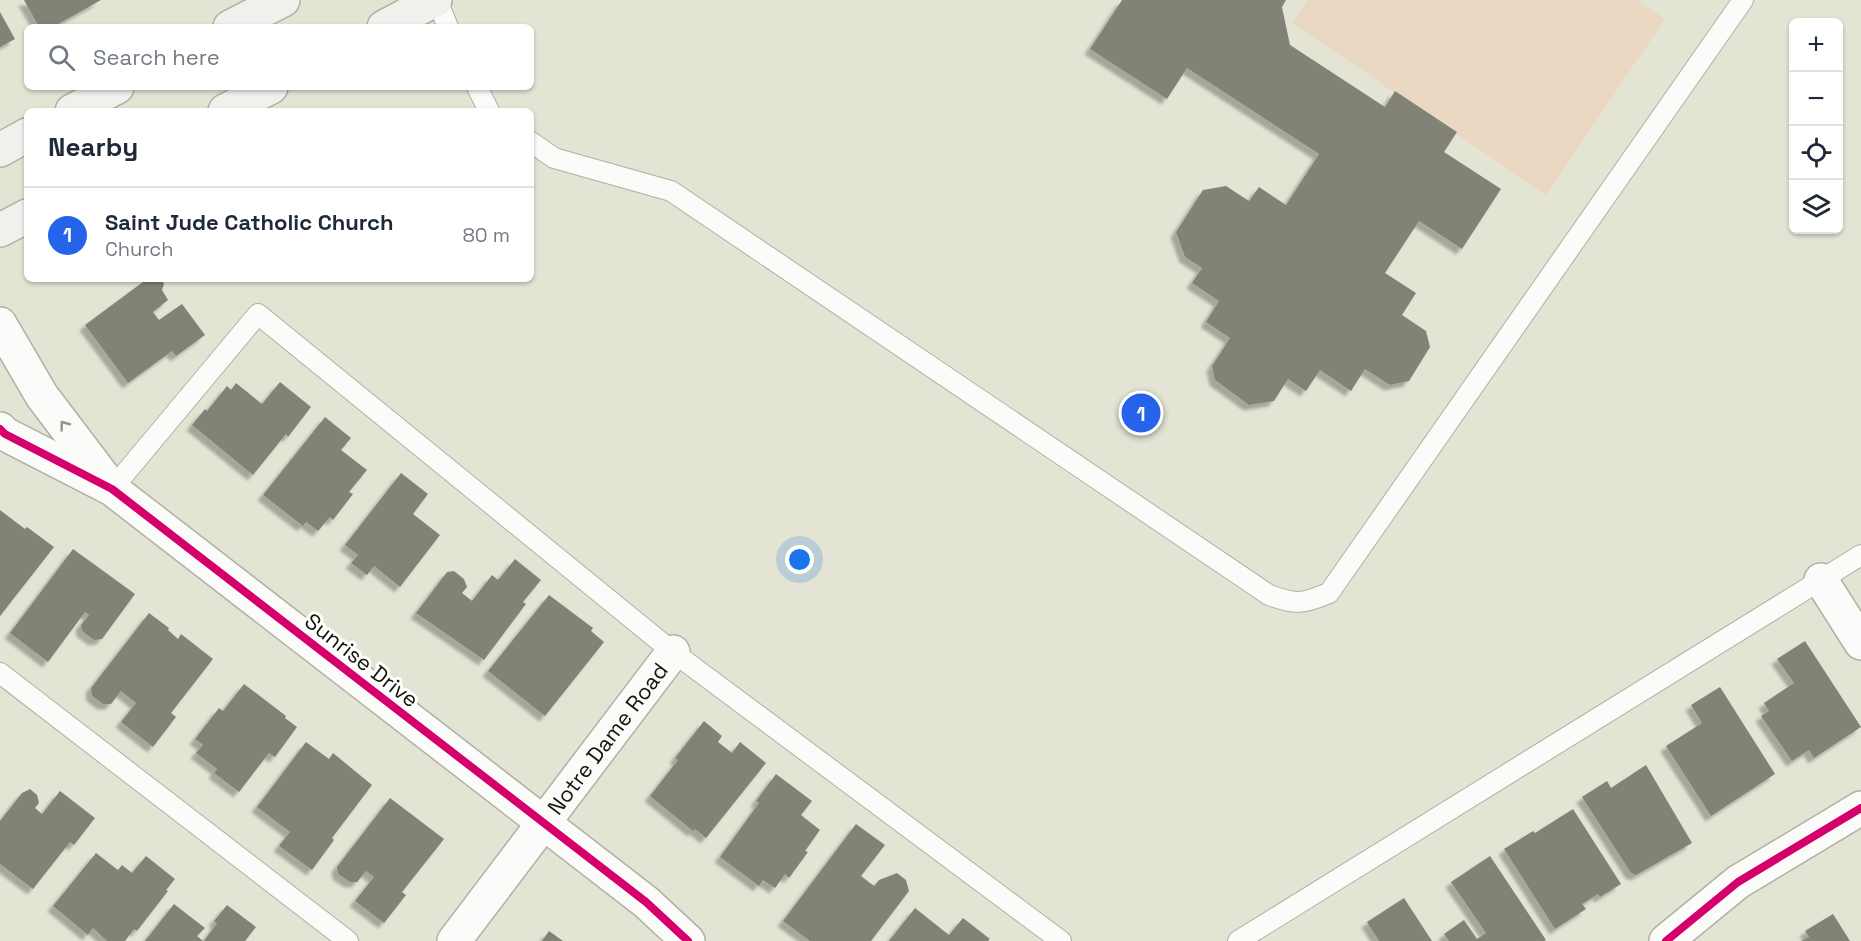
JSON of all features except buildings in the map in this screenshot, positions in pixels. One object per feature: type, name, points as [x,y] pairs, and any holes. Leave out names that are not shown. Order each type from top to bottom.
[{"type":"main road","points":[[236,24],[283,0]]},
{"type":"main road","points":[[390,24],[436,0]]},
{"type":"main road","points":[[78,108],[111,90]]},
{"type":"main road","points":[[231,108],[265,90]]},
{"type":"main road","points":[[0,150],[24,137]]},
{"type":"main road","points":[[0,230],[24,218]]},
{"type":"street","name":"Sunrise Drive","points":[[0,324],[42,396],[112,489]]},
{"type":"street","name":"Sunrise Drive","points":[[0,429],[5,434],[112,489],[646,902],[688,941]]},
{"type":"street","points":[[1821,580],[1861,643]]},
{"type":"street","name":"Notre Dame Road","points":[[454,941],[673,652]]},
{"type":"street","points":[[1666,941],[1738,882],[1861,808]]},
{"type":"lane","points":[[436,0],[447,24]]},
{"type":"lane","points":[[534,144],[554,158],[671,191],[1269,595],[1291,603],[1310,601],[1329,593],[1743,0]]},
{"type":"lane","points":[[478,90],[488,108]]},
{"type":"lane","points":[[112,489],[258,314],[673,652],[1061,941]]},
{"type":"lane","points":[[1238,941],[1861,555]]},
{"type":"lane","points":[[0,673],[348,941]]},
{"type":"shaded area","points":[[1308,0],[1636,0],[1665,19],[1546,195],[1292,23]]},
{"type":"cycle path","points":[[0,429],[5,434],[112,489],[646,902],[688,941]]},
{"type":"cycle path","points":[[1666,941],[1738,882],[1861,808]]},
{"type":"place","name":"Saint Jude Catholic Church","points":[[1141,413]]}]
